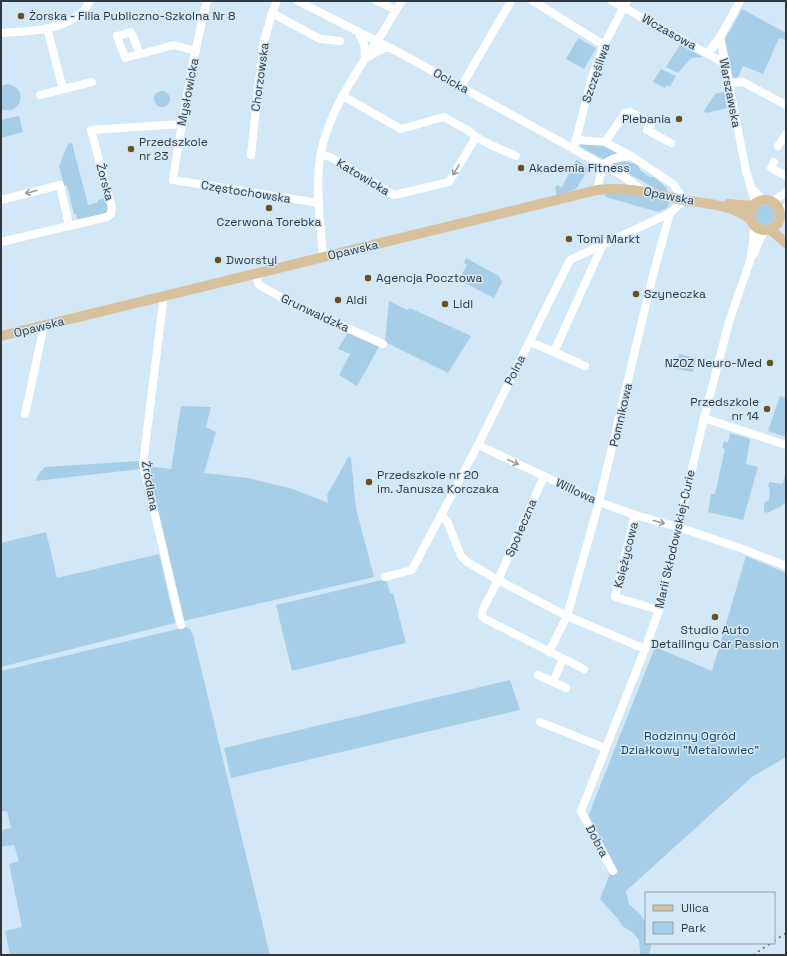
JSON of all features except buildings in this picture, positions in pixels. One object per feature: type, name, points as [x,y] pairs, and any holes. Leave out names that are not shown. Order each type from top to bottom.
[{"type":"main road","name":"Opawska","points":[[1,336],[598,190],[620,188],[708,203],[758,203]]},
{"type":"main road","name":"Opawska","points":[[708,203],[740,212],[752,223]]},
{"type":"main road","points":[[773,225],[759,229],[752,223],[750,213],[758,203],[778,208],[773,225],[783,241]]},
{"type":"street","points":[[1,34],[57,27],[82,13],[90,1]]},
{"type":"street","name":"Mysłowicka","points":[[173,180],[181,124],[207,1]]},
{"type":"street","name":"Chorzowska","points":[[251,155],[263,45],[277,1]]},
{"type":"street","name":"Ocicka","points":[[298,1],[391,48],[573,148],[626,178],[643,191]]},
{"type":"street","points":[[377,1],[396,10]]},
{"type":"street","name":"Katowicka","points":[[323,257],[318,177],[321,154],[332,117],[365,59],[402,1]]},
{"type":"street","points":[[462,87],[511,1]]},
{"type":"street","points":[[533,1],[604,45]]},
{"type":"street","name":"Wczasowa","points":[[612,1],[625,4],[709,52],[724,63]]},
{"type":"street","points":[[720,37],[740,1]]},
{"type":"street","name":"Szczęśliwa","points":[[573,148],[587,91],[604,45],[625,4]]},
{"type":"street","points":[[272,13],[320,39],[340,41]]},
{"type":"street","points":[[47,28],[63,89]]},
{"type":"street","points":[[358,31],[364,44],[365,59]]},
{"type":"street","name":"Wczasowa","points":[[709,52],[720,37]]},
{"type":"street","name":"Warszawska","points":[[720,37],[746,172],[751,189]]},
{"type":"street","name":"Mysłowicka","points":[[140,54],[174,45],[196,51]]},
{"type":"street","name":"Katowicka","points":[[365,59],[384,48],[391,48]]},
{"type":"street","name":"Wczasowa","points":[[709,52],[722,50]]},
{"type":"street","points":[[40,95],[92,82]]},
{"type":"street","points":[[728,83],[743,82],[786,106]]},
{"type":"street","points":[[343,96],[400,129],[444,117],[469,131],[476,137],[516,156]]},
{"type":"street","points":[[605,142],[625,113],[630,112],[651,123],[647,130],[671,143]]},
{"type":"street","name":"Żorska","points":[[1,242],[107,217],[112,212],[91,130],[181,124]]},
{"type":"street","points":[[778,146],[786,134]]},
{"type":"street","name":"Katowicka","points":[[321,154],[330,157],[394,195],[449,182],[476,137]]},
{"type":"street","points":[[576,140],[605,142],[631,156],[673,184],[684,200]]},
{"type":"street","points":[[598,190],[603,165],[612,159],[631,156]]},
{"type":"street","points":[[774,162],[771,168],[786,176]]},
{"type":"street","name":"Częstochowska","points":[[173,180],[319,203]]},
{"type":"street","points":[[1,200],[60,185],[69,225]]},
{"type":"street","points":[[751,189],[748,201],[758,203],[786,192]]},
{"type":"street","points":[[751,189],[758,203]]},
{"type":"street","name":"Polna","points":[[385,577],[412,570],[478,445],[570,260],[670,213],[684,200]]},
{"type":"street","points":[[773,225],[786,207]]},
{"type":"street","name":"Pomnikowa","points":[[549,652],[567,616],[599,502],[653,275],[670,213]]},
{"type":"street","name":"Marii Skłodowskiej-Curie","points":[[581,811],[659,610],[704,418],[729,322],[750,261],[753,241],[752,223]]},
{"type":"street","name":"Marii Skłodowskiej-Curie","points":[[757,249],[762,233],[773,225]]},
{"type":"street","name":"Marii Skłodowskiej-Curie","points":[[750,261],[766,238],[783,241]]},
{"type":"street","points":[[554,352],[602,246]]},
{"type":"street","name":"Grunwaldzka","points":[[255,273],[259,285],[293,304],[383,344]]},
{"type":"street","name":"Źródlana","points":[[163,297],[143,464],[181,625]]},
{"type":"street","points":[[25,414],[44,326]]},
{"type":"street","points":[[530,342],[585,366]]},
{"type":"street","points":[[704,418],[786,445]]},
{"type":"street","name":"Willowa","points":[[478,445],[599,502],[743,549],[786,566]]},
{"type":"street","name":"Społeczna","points":[[544,476],[498,580],[483,609],[483,618],[549,652]]},
{"type":"street","points":[[441,515],[448,523],[458,551],[464,560],[498,580],[567,616],[645,649]]},
{"type":"street","name":"Księżycowa","points":[[635,515],[616,597],[659,610]]},
{"type":"street","points":[[549,652],[584,668]]},
{"type":"street","points":[[553,682],[563,659]]},
{"type":"street","points":[[538,675],[566,688]]},
{"type":"street","points":[[540,722],[605,748]]},
{"type":"street","name":"Dobra","points":[[581,811],[613,871]]},
{"type":"green space","points":[[742,9],[786,33],[785,40],[779,38],[763,74],[743,66],[738,77],[733,78],[725,39]]},
{"type":"green space","points":[[578,38],[596,48],[584,69],[566,59]]},
{"type":"green space","points":[[680,45],[703,57],[691,58],[678,73],[666,67]]},
{"type":"green space","points":[[661,69],[676,76],[670,87],[667,85],[665,88],[653,82]]},
{"type":"green space","points":[[7,84],[14,86],[19,90],[20,95],[18,105],[14,109],[8,110],[1,109],[1,86]]},
{"type":"green space","points":[[159,91],[165,91],[170,96],[168,105],[165,107],[159,107],[154,102],[154,96]]},
{"type":"green space","points":[[724,92],[727,108],[706,113],[704,111],[715,94]]},
{"type":"green space","points":[[19,116],[23,132],[1,138],[1,120]]},
{"type":"green space","points":[[72,143],[88,205],[105,198],[108,209],[106,213],[80,219],[77,219],[76,214],[74,214],[67,185],[64,186],[59,166],[68,144]]},
{"type":"green space","points":[[579,144],[606,144],[620,152],[603,159],[581,147]]},
{"type":"green space","points":[[576,160],[585,165],[587,171],[576,189],[557,196],[555,188],[557,185],[562,187]]},
{"type":"green space","points":[[623,161],[637,164],[641,171],[650,177],[654,177],[667,188],[667,192],[656,189],[612,164]]},
{"type":"green space","points":[[617,191],[666,199],[669,203],[667,208],[658,212],[606,197],[604,193]]},
{"type":"green space","points":[[765,205],[772,208],[775,215],[772,222],[765,225],[758,222],[755,215],[758,208]]},
{"type":"green space","points":[[466,258],[499,276],[502,282],[494,298],[459,280],[467,265],[464,263]]},
{"type":"green space","points":[[389,301],[407,310],[410,308],[471,336],[448,373],[385,342]]},
{"type":"green space","points":[[348,332],[380,345],[357,386],[339,375],[350,354],[338,349]]},
{"type":"green space","points":[[679,354],[696,358],[693,372],[676,369]]},
{"type":"green space","points":[[780,396],[786,398],[786,437],[768,431]]},
{"type":"green space","points":[[181,406],[211,407],[206,427],[216,432],[204,473],[248,478],[293,489],[328,503],[327,495],[349,456],[351,459],[356,508],[374,577],[183,621],[147,466],[171,469]]},
{"type":"green space","points":[[730,433],[750,439],[746,464],[758,467],[743,520],[708,512],[711,494],[715,494],[725,449],[722,448],[724,441],[728,443]]},
{"type":"green space","points":[[140,461],[141,469],[35,481],[45,467]]},
{"type":"green space","points":[[785,476],[786,501],[782,506],[767,513],[764,511],[764,503],[769,500],[769,482],[782,484]]},
{"type":"green space","points":[[46,532],[57,578],[159,554],[175,623],[1,667],[1,543]]},
{"type":"green space","name":"Rodzinny Ogród Działkowy \"Metalowiec\"","points":[[746,556],[786,573],[786,757],[752,777],[626,891],[629,904],[640,914],[645,922],[645,944],[652,944],[649,955],[639,955],[639,940],[632,932],[622,926],[618,919],[600,899],[610,873],[587,819],[655,647],[712,671]]},
{"type":"green space","points":[[386,579],[390,593],[393,593],[406,643],[292,671],[276,605]]},
{"type":"green space","points":[[186,627],[190,629],[193,635],[270,955],[10,955],[5,931],[22,927],[9,864],[19,861],[14,845],[1,847],[1,830],[11,828],[7,811],[1,812],[1,671]]},
{"type":"green space","points":[[510,680],[520,710],[231,778],[224,748]]},
{"type":"railway","points":[[775,940],[786,933]]},
{"type":"railway","points":[[753,955],[770,944]]},
{"type":"place","name":"Żorska - Filia Publiczno-Szkolna Nr 8","points":[[21,16]]},
{"type":"place","name":"Plebania","points":[[679,119]]},
{"type":"place","name":"Przedszkole nr 23","points":[[131,149]]},
{"type":"place","name":"Akademia Fitness","points":[[521,168]]},
{"type":"place","name":"Czerwona Torebka","points":[[269,208]]},
{"type":"place","name":"Tomi Markt","points":[[569,239]]},
{"type":"place","name":"Dworstyl","points":[[218,260]]},
{"type":"place","name":"Agencja Pocztowa","points":[[368,278]]},
{"type":"place","name":"Szyneczka","points":[[636,294]]},
{"type":"place","name":"Aldi","points":[[338,300]]},
{"type":"place","name":"Lidl","points":[[445,304]]},
{"type":"place","name":"NZOZ Neuro-Med","points":[[770,363]]},
{"type":"place","name":"Przedszkole nr 14","points":[[767,409]]},
{"type":"place","name":"Przedszkole nr 20 im. Janusza Korczaka","points":[[369,482]]},
{"type":"place","name":"Studio Auto Detailingu Car Passion","points":[[715,617]]}]
